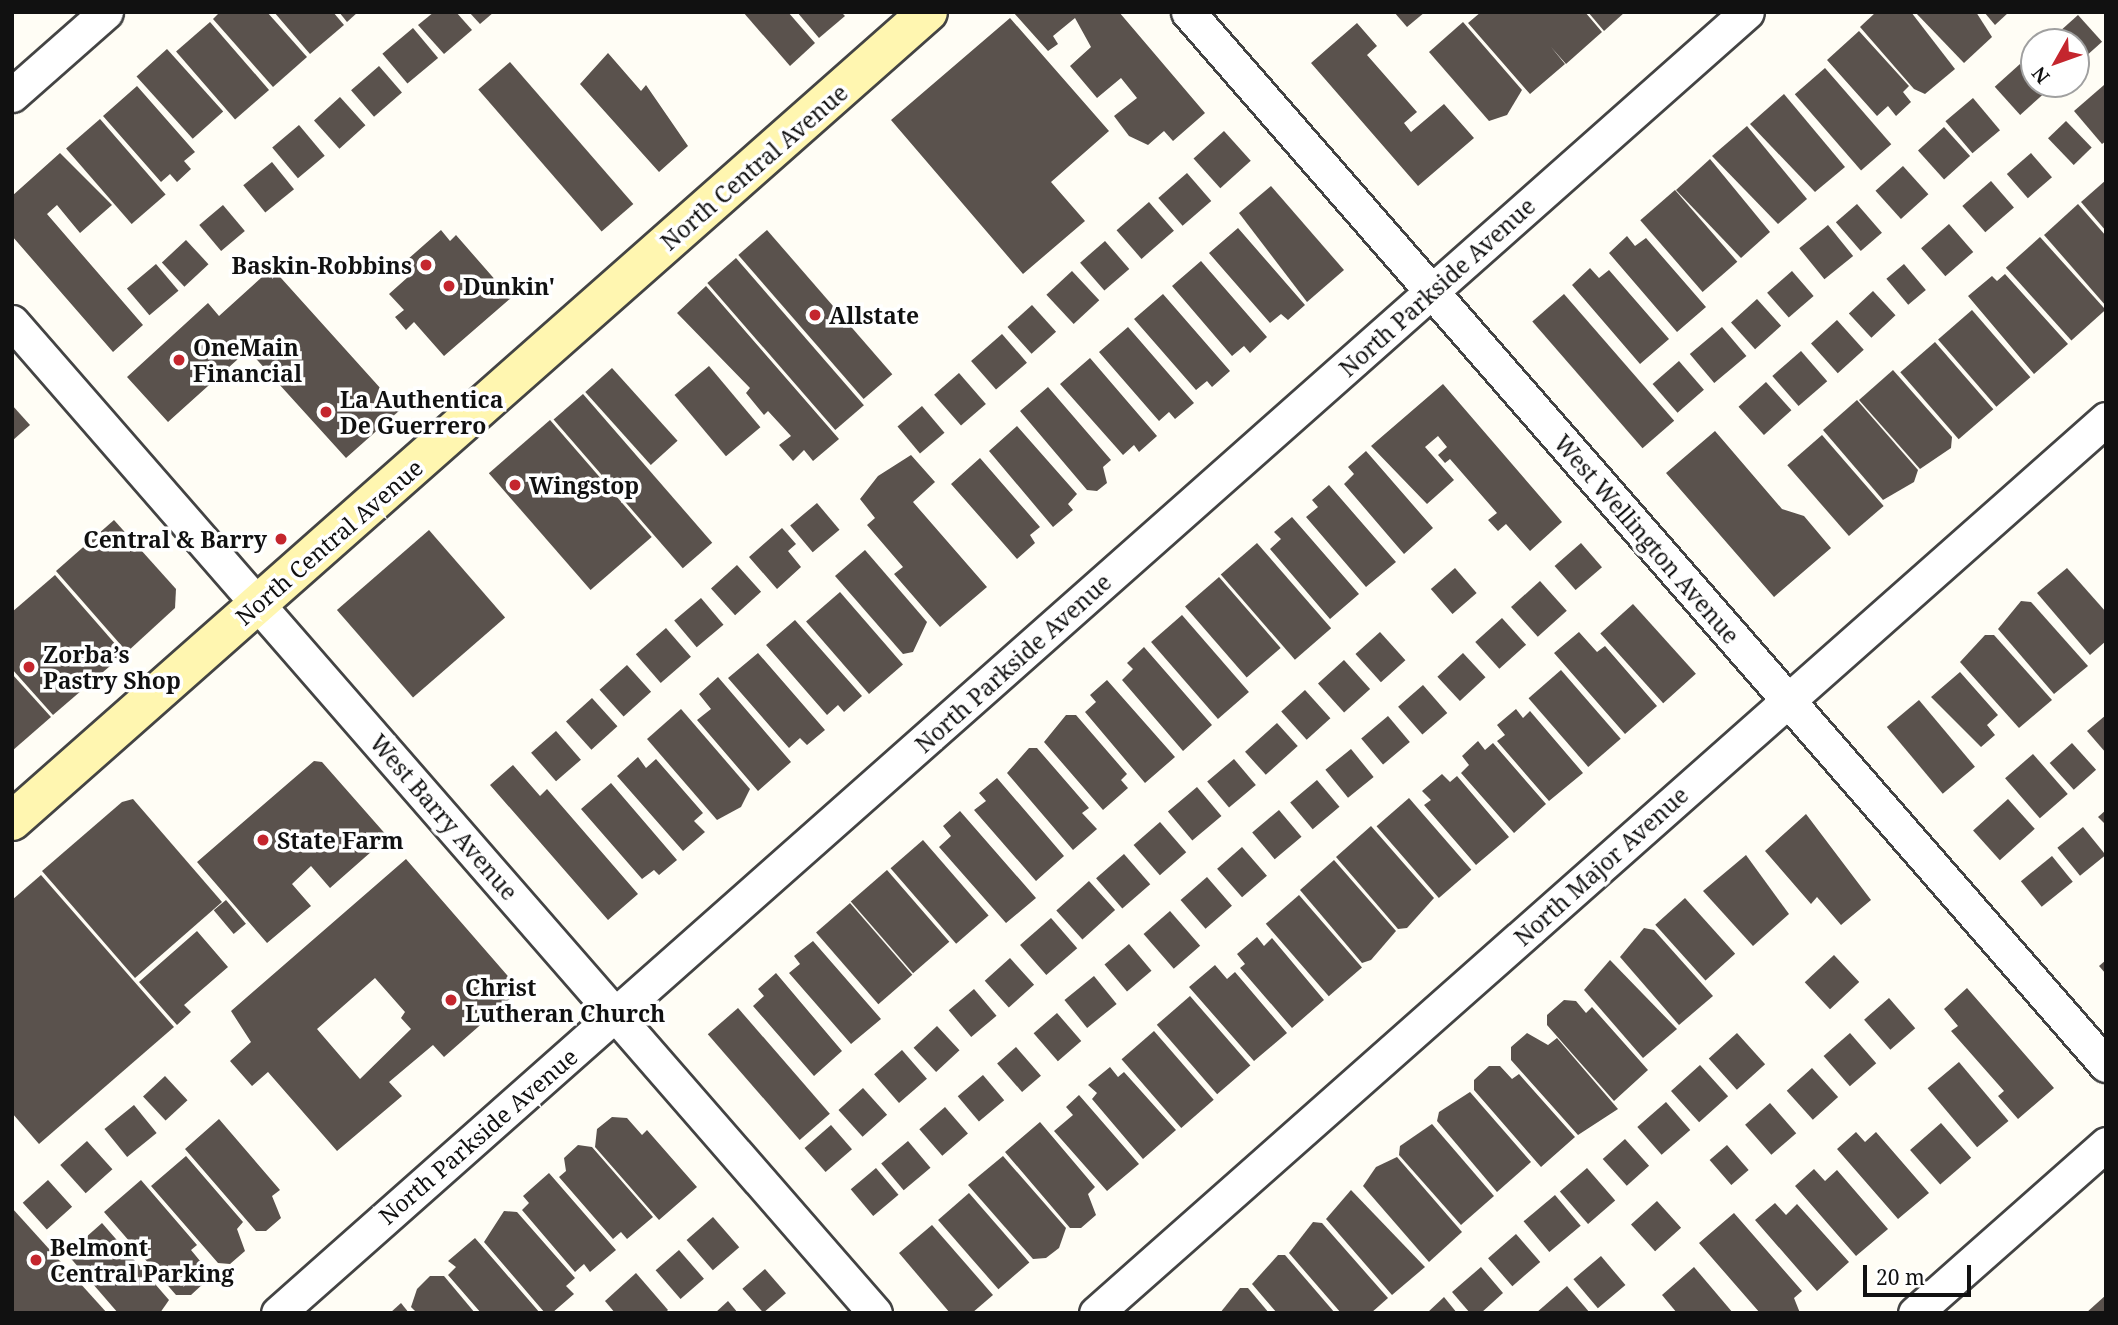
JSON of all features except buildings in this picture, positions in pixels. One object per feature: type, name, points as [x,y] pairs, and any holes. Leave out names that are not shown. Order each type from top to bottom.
[{"type":"main road","name":"North Central Avenue","points":[[12,821],[928,12]]},
{"type":"street","points":[[12,95],[106,12]]},
{"type":"street","name":"West Wellington Avenue","points":[[1188,12],[2106,1065]]},
{"type":"street","name":"North Parkside Avenue","points":[[278,1313],[1747,12]]},
{"type":"street","name":"West Barry Avenue","points":[[12,322],[875,1313]]},
{"type":"street","name":"North Major Avenue","points":[[1096,1313],[2106,419]]},
{"type":"street","points":[[1915,1313],[2106,1144]]},
{"type":"place","name":"Baskin-Robbins","points":[[426,265]]},
{"type":"place","name":"Dunkin'","points":[[449,286]]},
{"type":"place","name":"Allstate","points":[[815,315]]},
{"type":"place","name":"OneMain Financial","points":[[179,360]]},
{"type":"place","name":"La Authentica De Guerrero","points":[[326,412]]},
{"type":"place","name":"Wingstop","points":[[515,485]]},
{"type":"place","name":"Central & Barry","points":[[281,539]]},
{"type":"place","name":"Zorba’s Pastry Shop","points":[[29,667]]},
{"type":"place","name":"State Farm","points":[[263,840]]},
{"type":"place","name":"Christ Lutheran Church","points":[[451,1000]]},
{"type":"place","name":"Belmont Central Parking","points":[[36,1260]]}]
